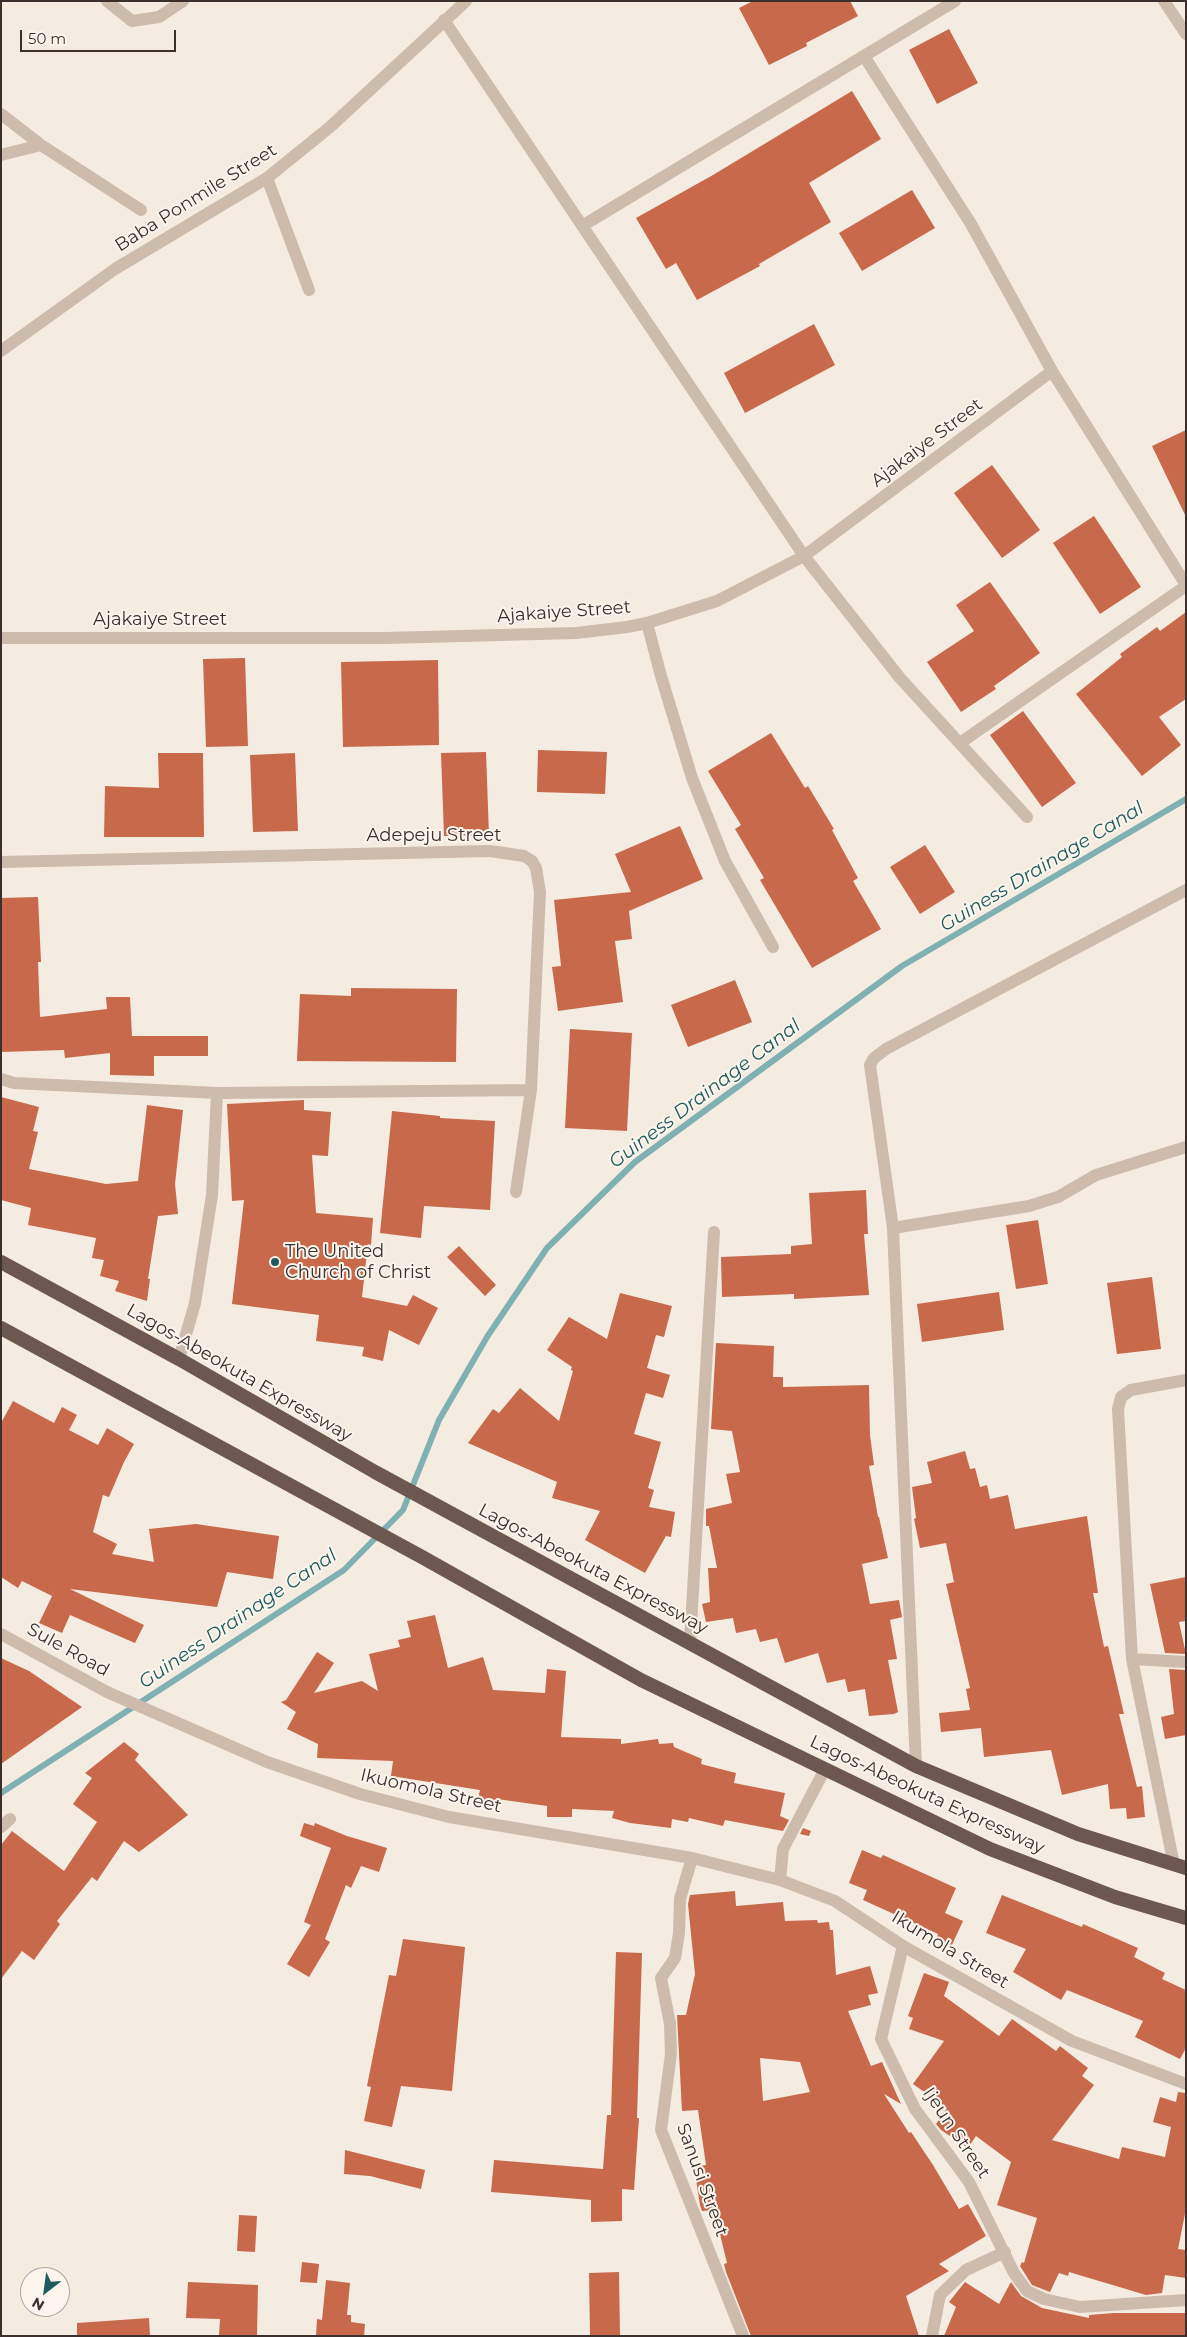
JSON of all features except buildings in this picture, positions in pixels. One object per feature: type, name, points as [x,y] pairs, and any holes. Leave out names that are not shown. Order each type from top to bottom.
[{"type":"highway","name":"Lagos-Abeokuta Expressway","points":[[1,1262],[179,1360],[375,1472],[916,1766],[1078,1834],[1180,1867]]},
{"type":"highway","name":"Lagos-Abeokuta Expressway","points":[[1,1328],[422,1557],[641,1680],[990,1849],[1115,1897],[1186,1918]]},
{"type":"street","points":[[107,1],[132,21],[159,17],[183,1]]},
{"type":"street","name":"Baba Ponmile Street","points":[[1,351],[115,269],[267,178],[330,127],[466,1]]},
{"type":"street","points":[[582,226],[954,1]]},
{"type":"street","points":[[1164,1],[1186,34]]},
{"type":"street","points":[[444,20],[804,556],[900,678],[1027,817]]},
{"type":"street","points":[[864,56],[971,224],[1052,371],[1186,586],[960,743]]},
{"type":"street","points":[[1,114],[41,145],[141,210]]},
{"type":"street","points":[[1,155],[41,145]]},
{"type":"street","points":[[267,178],[308,290]]},
{"type":"street","name":"Ajakaiye Street","points":[[1,638],[395,637],[576,633],[647,623],[717,601],[804,556],[1052,371]]},
{"type":"street","points":[[647,623],[663,685],[695,786],[725,861],[773,947]]},
{"type":"street","name":"Adepeju Street","points":[[1,862],[490,851],[524,856],[532,861],[536,868],[540,892],[532,1090],[516,1192]]},
{"type":"street","points":[[916,1766],[893,1228],[870,1064],[874,1058],[895,1045],[1186,890]]},
{"type":"street","points":[[1,1080],[14,1083],[217,1093],[532,1090]]},
{"type":"street","points":[[179,1360],[195,1303],[212,1194],[217,1093]]},
{"type":"street","points":[[893,1228],[1028,1206],[1058,1196],[1096,1175],[1186,1147]]},
{"type":"street","points":[[690,1642],[714,1232]]},
{"type":"street","points":[[1180,1867],[1132,1660],[1118,1409],[1121,1397],[1131,1390],[1186,1380]]},
{"type":"street","name":"Sule Road","points":[[1,1634],[107,1692],[173,1720]]},
{"type":"street","points":[[1132,1660],[1186,1662]]},
{"type":"street","name":"Ikuomola Street","points":[[173,1720],[267,1762],[360,1794],[449,1817],[692,1858]]},
{"type":"street","points":[[780,1880],[783,1849],[825,1769]]},
{"type":"street","name":"Ikumola Street","points":[[692,1858],[780,1880],[835,1901],[903,1946],[1072,2041],[1186,2084]]},
{"type":"street","name":"Sanusi Street","points":[[692,1858],[680,1900],[679,1934],[675,1958],[661,1978],[670,2024],[671,2054],[661,2130],[743,2336]]},
{"type":"street","name":"Ijeun Street","points":[[903,1946],[880,2039],[915,2109],[969,2182],[1014,2273],[1027,2291],[1044,2299],[1080,2307],[1186,2300]]},
{"type":"street","points":[[932,2336],[940,2295],[966,2270],[1005,2252]]},
{"type":"waterway","name":"Guiness Drainage Canal","points":[[1,1793],[344,1570],[403,1510],[439,1420],[487,1337],[547,1248],[635,1162],[902,966],[1186,799]]},
{"type":"place","name":"The United Church of Christ","points":[[275,1262]]}]
